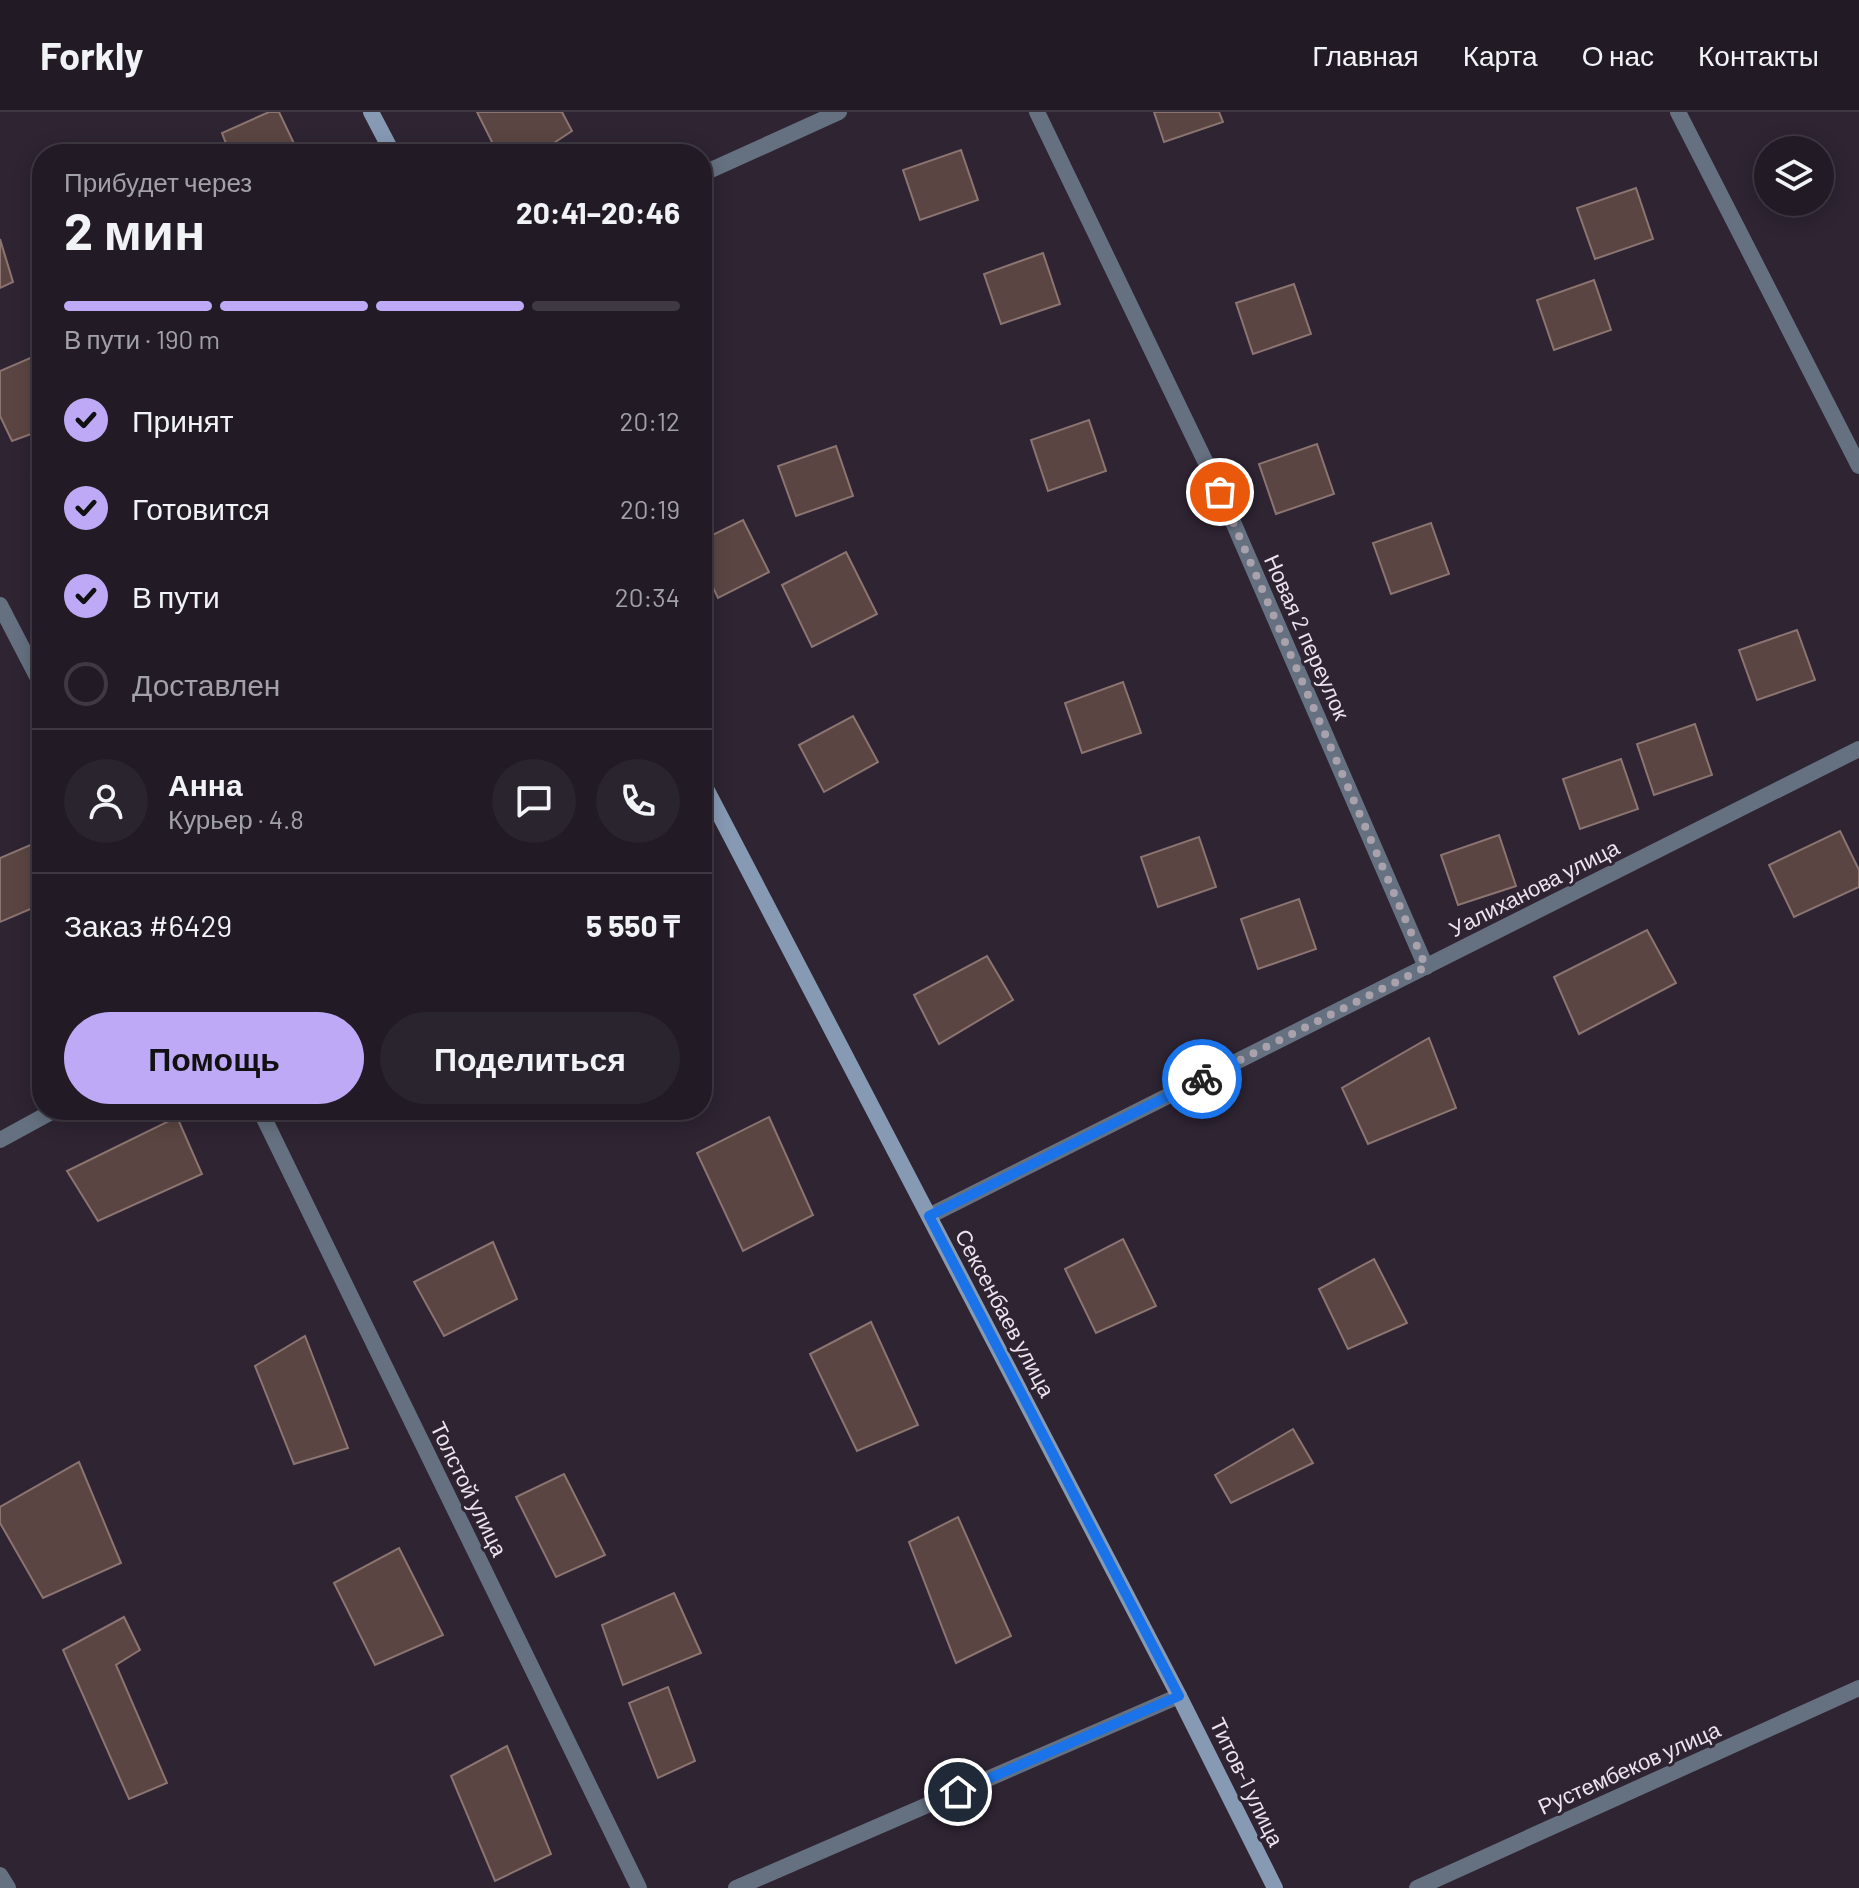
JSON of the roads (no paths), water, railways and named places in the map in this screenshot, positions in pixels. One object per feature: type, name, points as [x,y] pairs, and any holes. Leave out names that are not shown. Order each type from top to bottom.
[{"type":"street","points":[[371,112],[388,144]]},
{"type":"street","points":[[712,169],[839,112]]},
{"type":"street","name":"Новая 2 переулок","points":[[1037,112],[1220,492],[1426,967]]},
{"type":"street","points":[[1678,112],[1859,466]]},
{"type":"street","points":[[0,605],[32,667]]},
{"type":"street","name":"Уалиханова улица","points":[[929,1216],[1859,749]]},
{"type":"street","name":"Сексенбаев улица","points":[[712,800],[1179,1696]]},
{"type":"street","points":[[0,1140],[37,1120]]},
{"type":"street","name":"Толстой улица","points":[[265,1120],[639,1888]]},
{"type":"street","name":"Рустембеков улица","points":[[1417,1888],[1859,1688]]},
{"type":"street","points":[[736,1888],[1179,1696]]},
{"type":"street","name":"Титов-1 улица","points":[[1179,1696],[1275,1888]]},
{"type":"street","points":[[0,1875],[8,1888]]}]
